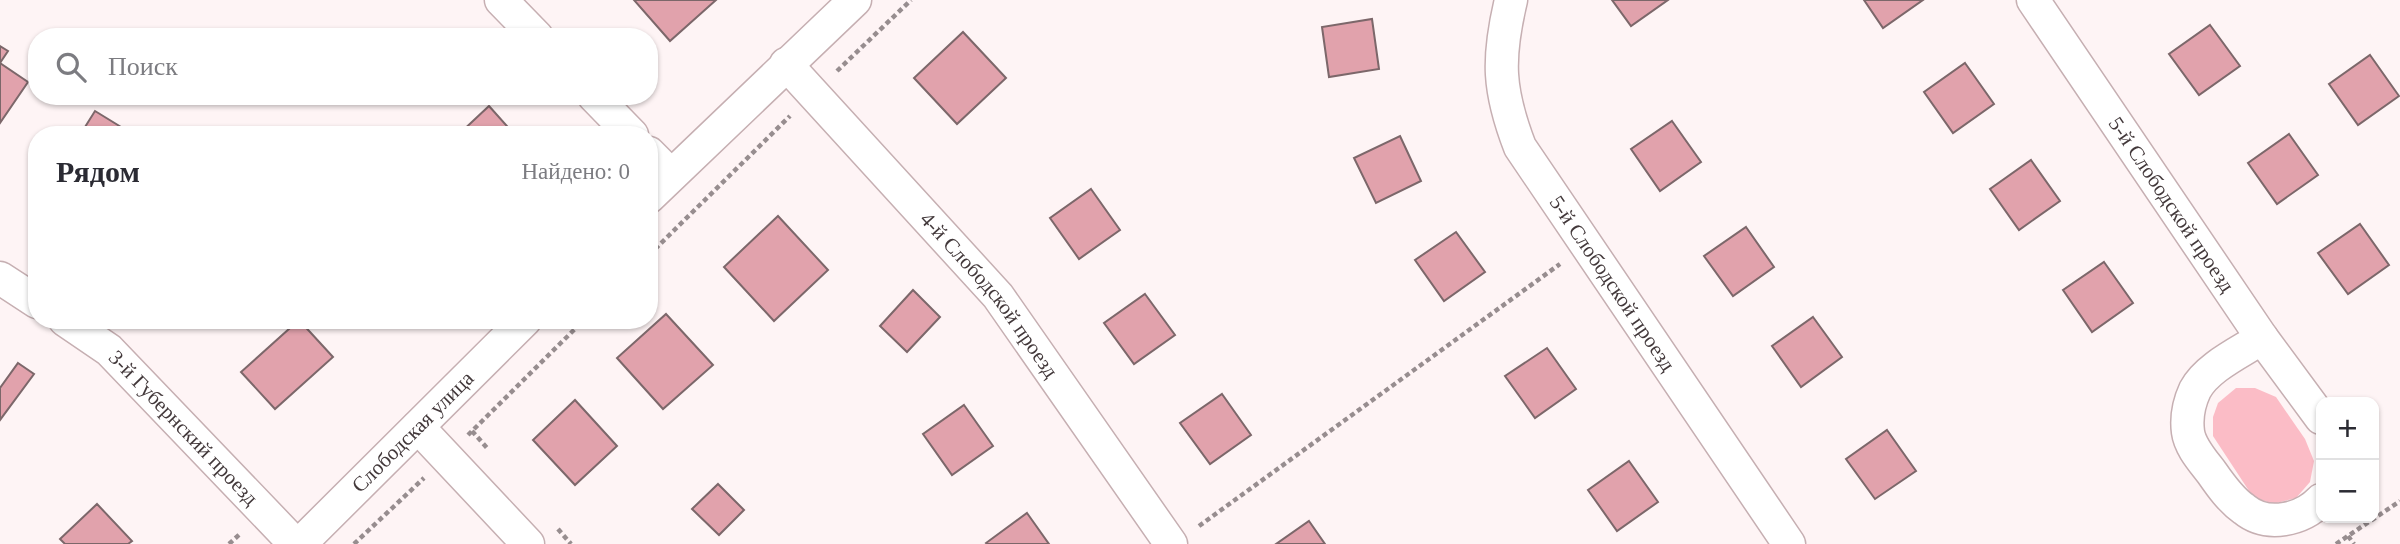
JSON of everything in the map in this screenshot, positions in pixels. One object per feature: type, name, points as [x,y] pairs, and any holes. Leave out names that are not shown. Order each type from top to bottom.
[{"type":"street","points":[[501,0],[528,28]]},
{"type":"street","points":[[660,186],[855,0]]},
{"type":"street","name":"5-й Слободской проезд","points":[[1511,0],[1502,37],[1501,77],[1507,115],[1520,147],[1789,544]]},
{"type":"street","name":"5-й Слободской проезд","points":[[2033,0],[2263,338],[2316,411]]},
{"type":"street","name":"4-й Слободской проезд","points":[[786,64],[998,296],[1184,536]]},
{"type":"street","points":[[603,105],[623,126]]},
{"type":"street","points":[[0,278],[28,296]]},
{"type":"street","name":"3-й Губернский проезд","points":[[78,329],[109,350],[295,544]]},
{"type":"street","name":"Слободская улица","points":[[300,544],[516,329]]},
{"type":"street","points":[[2263,338],[2212,371],[2196,388],[2188,410],[2188,434],[2198,455],[2228,495],[2245,511],[2267,520],[2291,519],[2316,505]]},
{"type":"street","points":[[418,427],[528,544]]},
{"type":"path","points":[[658,247],[911,0]]},
{"type":"path","points":[[1184,536],[1586,245]]},
{"type":"path","points":[[2336,544],[2400,501]]},
{"type":"path","points":[[2348,536],[2354,544]]},
{"type":"shaded area","points":[[2236,388],[2255,388],[2276,397],[2305,439],[2314,461],[2310,482],[2296,498],[2273,504],[2253,497],[2213,436],[2213,417],[2218,403]]},
{"type":"building","points":[[634,0],[716,0],[670,41]]},
{"type":"building","points":[[1612,0],[1668,0],[1631,26]]},
{"type":"building","points":[[1864,0],[1923,0],[1883,28]]},
{"type":"building","points":[[1372,19],[1379,69],[1329,77],[1322,27]]},
{"type":"building","points":[[2210,25],[2240,66],[2199,95],[2169,54]]},
{"type":"building","points":[[963,32],[1006,78],[957,124],[914,78]]},
{"type":"building","points":[[0,46],[8,51],[0,63]]},
{"type":"building","points":[[2370,55],[2399,96],[2358,125],[2329,84]]},
{"type":"building","points":[[0,63],[28,82],[0,123]]},
{"type":"building","points":[[1965,63],[1994,104],[1953,133],[1924,92]]},
{"type":"building","points":[[489,106],[507,126],[468,126]]},
{"type":"building","points":[[95,111],[119,126],[86,126]]},
{"type":"building","points":[[1672,121],[1701,162],[1660,191],[1631,149]]},
{"type":"building","points":[[2289,134],[2318,175],[2277,204],[2248,163]]},
{"type":"building","points":[[1400,136],[1421,181],[1376,203],[1354,158]]},
{"type":"building","points":[[2031,160],[2060,201],[2019,230],[1990,189]]},
{"type":"building","points":[[1091,189],[1120,230],[1079,259],[1050,218]]},
{"type":"building","points":[[778,216],[828,270],[774,321],[724,267]]},
{"type":"building","points":[[2360,224],[2389,265],[2348,294],[2318,253]]},
{"type":"building","points":[[1746,227],[1774,267],[1733,296],[1704,256]]},
{"type":"building","points":[[1456,232],[1485,272],[1444,301],[1415,260]]},
{"type":"building","points":[[2104,262],[2133,303],[2092,332],[2063,290]]},
{"type":"building","points":[[913,290],[940,317],[907,352],[880,326]]},
{"type":"building","points":[[1145,294],[1175,335],[1134,364],[1104,323]]},
{"type":"building","points":[[666,314],[713,365],[663,409],[617,358],[649,329],[658,329],[658,321]]},
{"type":"building","points":[[1813,317],[1842,357],[1801,387],[1772,346]]},
{"type":"building","points":[[289,329],[307,329],[333,357],[275,409],[241,372]]},
{"type":"building","points":[[1547,348],[1576,389],[1535,418],[1505,376]]},
{"type":"building","points":[[18,363],[34,374],[0,420],[0,388]]},
{"type":"building","points":[[1222,394],[1251,435],[1210,464],[1180,423]]},
{"type":"building","points":[[575,400],[617,446],[575,485],[533,440]]},
{"type":"building","points":[[964,405],[993,446],[952,475],[923,434]]},
{"type":"building","points":[[1887,430],[1916,471],[1875,499],[1846,459]]},
{"type":"building","points":[[1629,461],[1658,502],[1617,531],[1588,490]]},
{"type":"building","points":[[718,484],[744,510],[719,535],[692,509]]},
{"type":"building","points":[[97,504],[132,541],[128,544],[65,544],[60,539]]},
{"type":"building","points":[[1027,513],[1049,544],[986,543]]},
{"type":"building","points":[[1309,521],[1325,544],[1276,544]]}]
